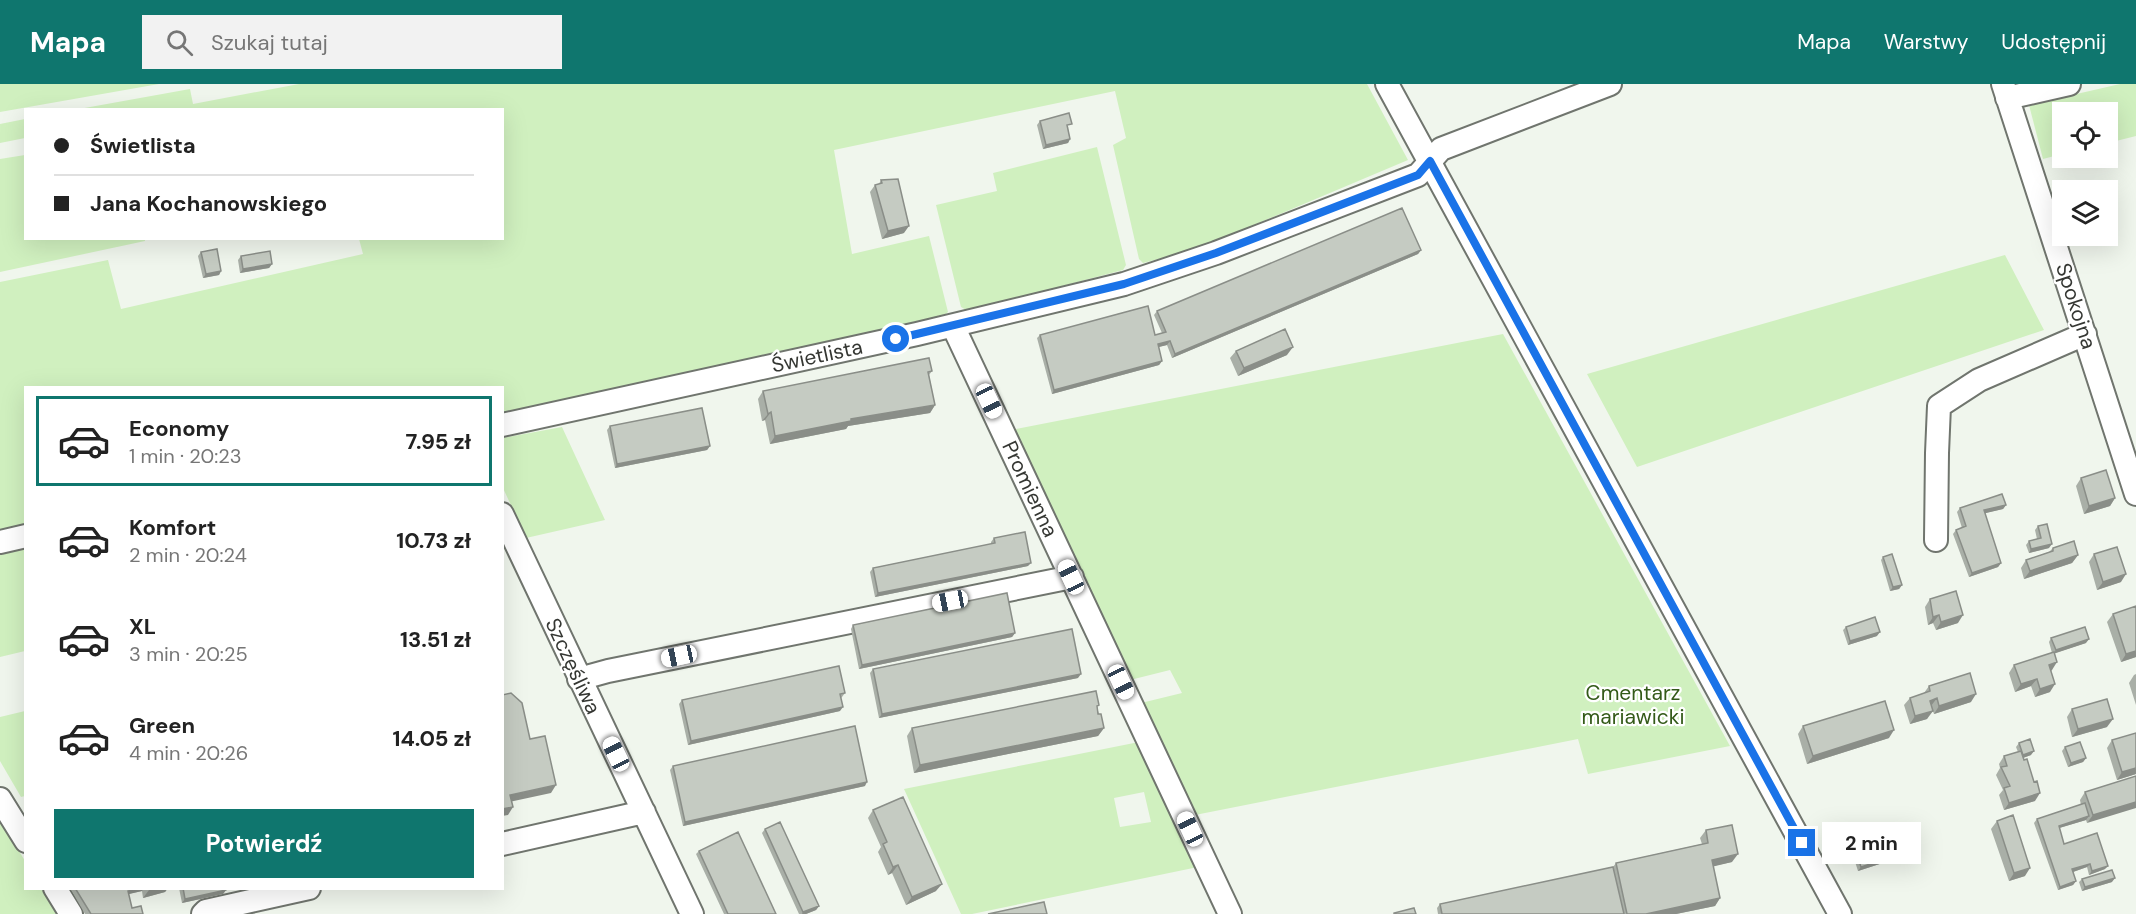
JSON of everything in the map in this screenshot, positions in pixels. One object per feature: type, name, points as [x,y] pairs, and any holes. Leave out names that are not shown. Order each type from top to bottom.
[{"type":"street","points":[[1387,84],[1840,914]]},
{"type":"street","name":"Świetlista","points":[[504,425],[953,326],[1124,284],[1216,253],[1418,175],[1441,149],[1610,84]]},
{"type":"street","points":[[2005,91],[2069,84]]},
{"type":"street","name":"Spokojna","points":[[2005,91],[2136,494]]},
{"type":"street","name":"Promienna","points":[[953,326],[1230,914]]},
{"type":"street","points":[[1936,540],[1940,406],[1979,380],[2085,334]]},
{"type":"street","name":"Szczęśliwa","points":[[504,518],[692,914]]},
{"type":"street","points":[[0,542],[24,536]]},
{"type":"street","points":[[579,679],[815,628],[1071,577]]},
{"type":"street","points":[[0,799],[24,838]]},
{"type":"street","points":[[504,844],[644,812]]},
{"type":"street","points":[[56,890],[71,914]]},
{"type":"street","points":[[203,914],[300,890]]},
{"type":"green space","points":[[0,84],[159,84],[0,112]]},
{"type":"green space","points":[[299,84],[1367,84],[1408,160],[1197,249],[1143,263],[1139,259],[1113,145],[1126,138],[1115,91],[834,150],[852,254],[929,236],[948,312],[942,317],[504,419],[504,386],[24,386],[24,525],[0,531],[0,282],[108,260],[121,309],[363,254],[359,240],[504,240],[504,108],[85,108],[190,89],[193,104]]},
{"type":"green space","points":[[2120,84],[2136,84],[2136,136],[2118,140],[2118,102],[2052,102],[2052,157],[2043,159],[2029,105]]},
{"type":"green space","points":[[24,119],[24,138],[0,143],[0,124]]},
{"type":"green space","points":[[1097,147],[1126,265],[1123,270],[968,311],[961,307],[936,205],[997,191],[993,173]]},
{"type":"green space","points":[[24,155],[24,240],[145,241],[0,272],[0,159]]},
{"type":"green space","points":[[2005,255],[2044,330],[1637,467],[1587,374]]},
{"type":"green space","name":"Cmentarz mariawicki","points":[[1503,334],[1730,746],[1588,774],[1578,739],[1195,815],[1141,703],[1182,693],[1170,670],[1130,680],[1011,430]]},
{"type":"green space","points":[[562,427],[605,520],[526,538],[504,490],[504,438]]},
{"type":"green space","points":[[24,544],[24,651],[0,657],[0,550]]},
{"type":"green space","points":[[24,711],[24,796],[21,797],[0,761],[0,717]]},
{"type":"green space","points":[[1139,742],[1198,867],[972,914],[961,914],[904,789]],"holes":[[[1144,792],[1151,822],[1120,827],[1114,798]]]},
{"type":"green space","points":[[0,819],[24,859],[24,890],[43,890],[57,914],[0,914]]},
{"type":"building","points":[[1069,113],[1072,124],[1067,125],[1070,139],[1046,145],[1040,121]]},
{"type":"building","points":[[898,179],[909,226],[888,231],[875,185],[882,183],[881,180]]},
{"type":"building","points":[[1402,208],[1421,250],[1175,354],[1170,341],[1158,344],[1162,361],[1054,390],[1040,335],[1148,306],[1155,335],[1166,332],[1157,311]]},
{"type":"building","points":[[217,249],[221,271],[206,274],[201,252]]},
{"type":"building","points":[[270,251],[272,264],[243,269],[241,256]]},
{"type":"building","points":[[1285,329],[1293,347],[1244,368],[1236,351]]},
{"type":"building","points":[[929,358],[932,371],[928,372],[935,405],[851,419],[851,421],[775,436],[771,412],[768,414],[763,391]]},
{"type":"building","points":[[702,408],[710,446],[617,464],[610,426]]},
{"type":"building","points":[[2106,470],[2115,498],[2089,506],[2081,478]]},
{"type":"building","points":[[2002,494],[2006,505],[1984,510],[2001,563],[1972,573],[1956,530],[1966,526],[1960,508]]},
{"type":"building","points":[[2047,524],[2052,544],[2031,549],[2029,541],[2041,538],[2038,526]]},
{"type":"building","points":[[1025,532],[1031,563],[878,593],[873,568],[995,543],[994,538]]},
{"type":"building","points":[[2074,541],[2078,555],[2030,571],[2026,560]]},
{"type":"building","points":[[2117,547],[2126,574],[2103,582],[2094,554]]},
{"type":"building","points":[[1892,554],[1902,585],[1893,587],[1883,557]]},
{"type":"building","points":[[1956,591],[1963,615],[1941,622],[1939,615],[1933,617],[1930,599]]},
{"type":"building","points":[[1007,593],[1015,633],[862,665],[853,625]]},
{"type":"building","points":[[2136,606],[2136,651],[2126,654],[2113,614]]},
{"type":"building","points":[[1875,617],[1880,632],[1850,641],[1846,627]]},
{"type":"building","points":[[2085,627],[2089,639],[2056,650],[2051,638]]},
{"type":"building","points":[[1072,629],[1081,674],[882,714],[873,669]]},
{"type":"building","points":[[2054,652],[2057,662],[2049,665],[2055,684],[2040,689],[2037,679],[2021,684],[2014,665]]},
{"type":"building","points":[[839,666],[845,693],[840,694],[843,707],[691,741],[682,700]]},
{"type":"building","points":[[1970,673],[1976,694],[1939,706],[1937,698],[1930,701],[1933,711],[1915,716],[1910,698],[1930,691],[1929,686]]},
{"type":"building","points":[[1096,691],[1098,714],[1101,714],[1104,728],[920,765],[912,728]]},
{"type":"building","points":[[511,693],[522,703],[530,739],[545,736],[556,785],[510,795],[513,807],[504,809],[504,695]]},
{"type":"building","points":[[2107,699],[2113,719],[2078,729],[2072,709]]},
{"type":"building","points":[[1885,701],[1894,730],[1813,756],[1803,726]]},
{"type":"building","points":[[855,726],[867,782],[685,822],[673,766]]},
{"type":"building","points":[[2136,733],[2136,768],[2122,772],[2112,740]]},
{"type":"building","points":[[2030,739],[2034,751],[2023,755],[2019,743]]},
{"type":"building","points":[[2080,742],[2086,758],[2071,763],[2065,747]]},
{"type":"building","points":[[2021,751],[2024,760],[2027,759],[2034,782],[2037,781],[2040,793],[2009,803],[2004,788],[2010,786],[2001,767],[2007,766],[2004,756]]},
{"type":"building","points":[[2136,776],[2136,802],[2093,815],[2085,792]]},
{"type":"building","points":[[903,797],[942,884],[912,897],[898,865],[893,867],[883,844],[887,842],[873,810]]},
{"type":"building","points":[[2085,803],[2089,816],[2059,826],[2064,844],[2097,833],[2108,866],[2092,871],[2090,864],[2072,869],[2076,881],[2060,887],[2037,819]]},
{"type":"building","points":[[2013,815],[2030,868],[2014,873],[1997,821]]},
{"type":"building","points":[[780,822],[819,906],[803,912],[765,829]]},
{"type":"building","points":[[1732,825],[1738,854],[1712,860],[1720,898],[1646,914],[1627,914],[1616,863],[1708,843],[1706,830]]},
{"type":"building","points":[[1892,827],[1901,854],[1861,867],[1852,839]]},
{"type":"building","points":[[738,832],[776,914],[728,914],[699,851]]},
{"type":"building","points":[[1613,867],[1624,914],[1442,914],[1440,904]]},
{"type":"building","points":[[2112,870],[2115,878],[2085,887],[2082,879]]},
{"type":"building","points":[[76,890],[132,890],[128,891],[132,908],[141,906],[143,914],[91,914]]},
{"type":"building","points":[[183,890],[226,890],[185,899]]},
{"type":"building","points":[[1044,902],[1047,914],[988,914]]},
{"type":"building","points":[[1414,908],[1416,914],[1394,914],[1394,913]]},
{"type":"route","points":[[896,339],[1124,284],[1216,253],[1418,175],[1430,161],[1802,843]]}]
